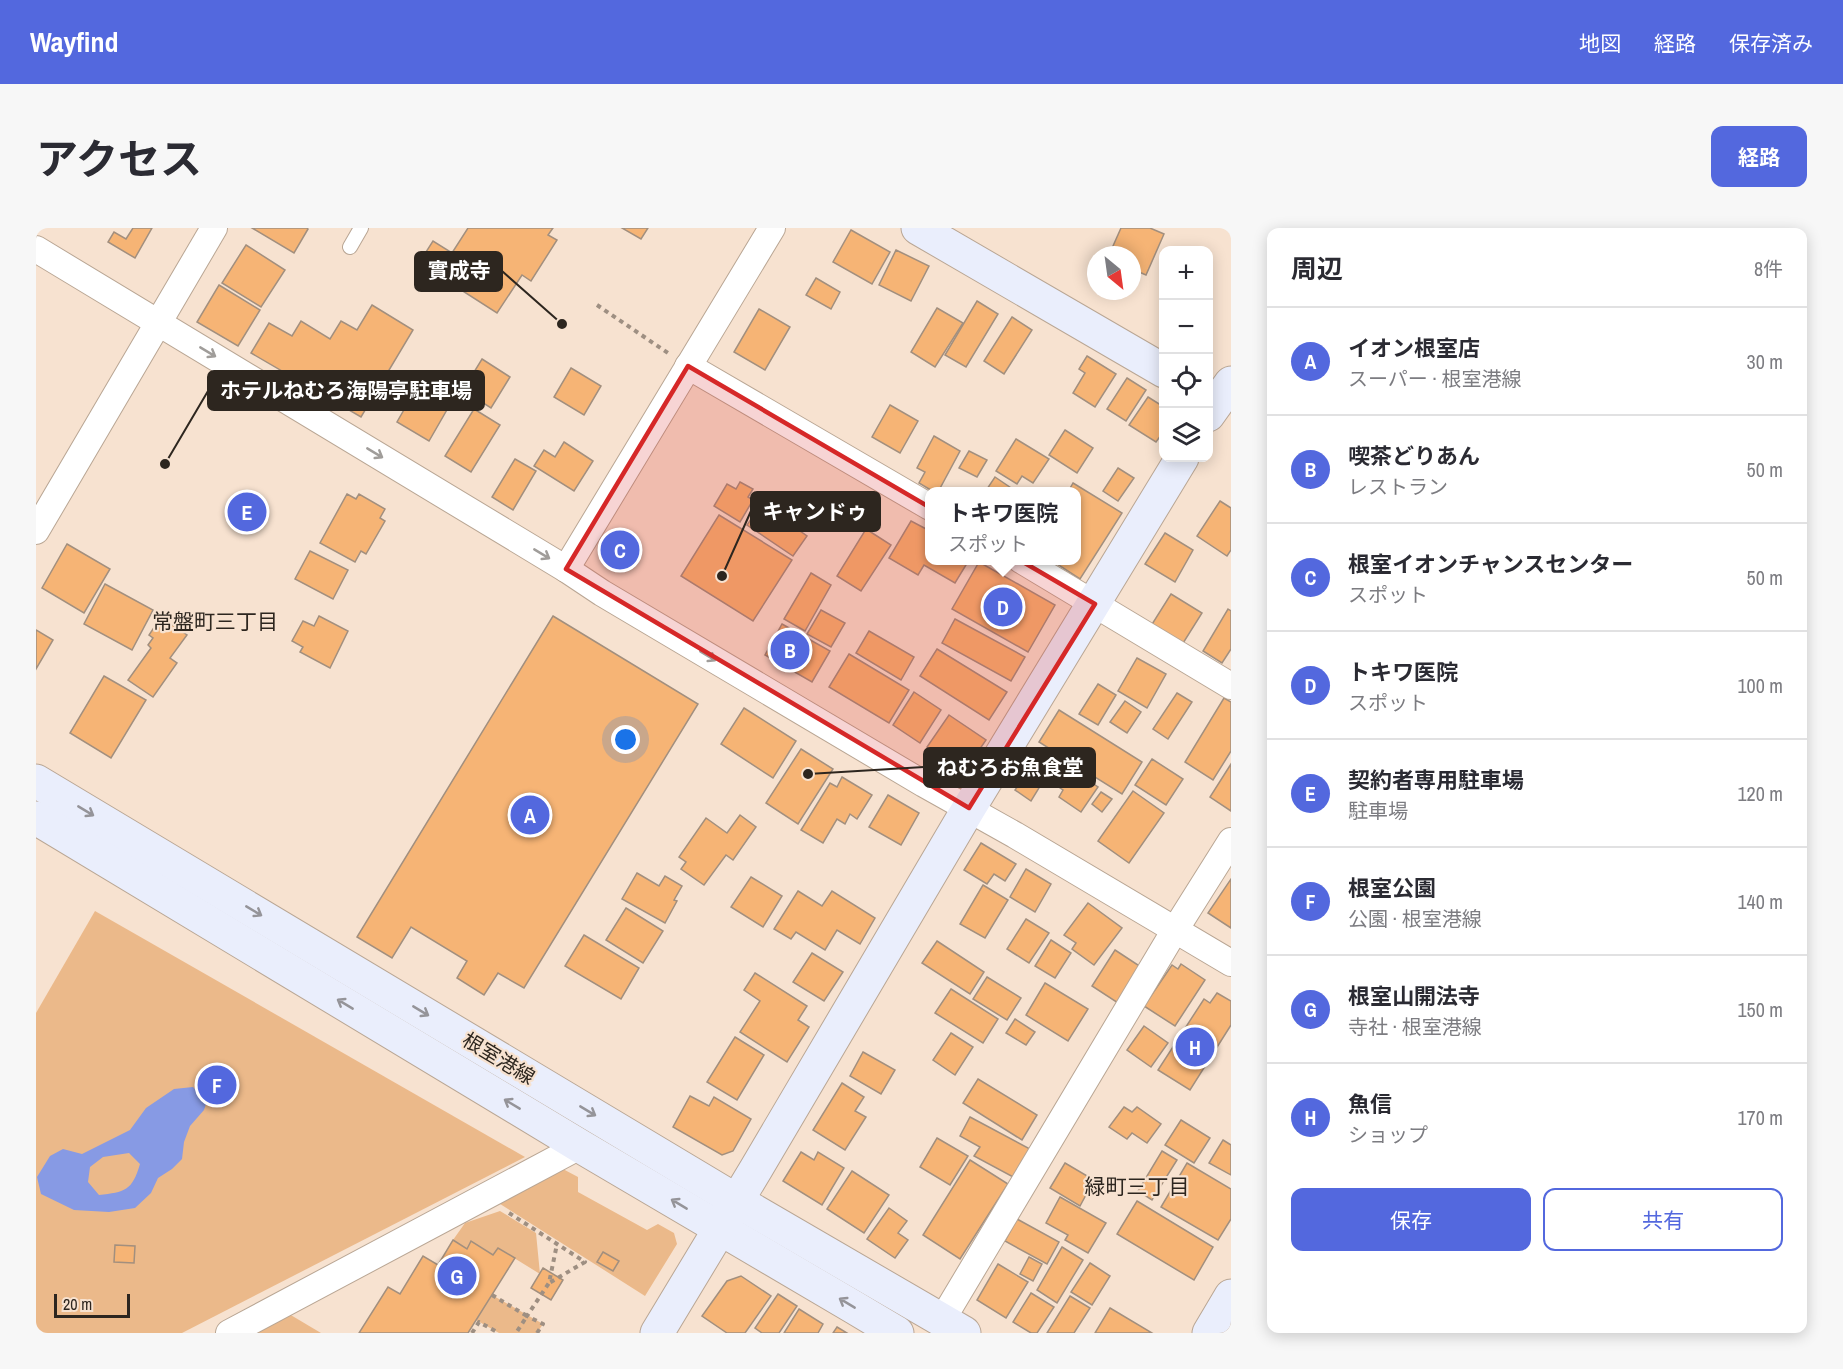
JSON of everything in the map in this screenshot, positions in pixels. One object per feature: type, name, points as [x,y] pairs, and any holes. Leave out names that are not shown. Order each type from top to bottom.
[{"type":"main road","points":[[918,228],[1159,368]]},
{"type":"main road","points":[[657,1333],[969,808],[1180,462]]},
{"type":"main road","name":"根室港線","points":[[36,781],[737,1201],[953,1327]]},
{"type":"main road","name":"根室港線","points":[[36,818],[580,1146],[897,1333]]},
{"type":"main road","points":[[1209,1333],[1231,1296]]},
{"type":"street","points":[[36,531],[214,228]]},
{"type":"street","points":[[566,569],[772,228]]},
{"type":"street","points":[[36,249],[622,605],[1231,963]]},
{"type":"street","points":[[688,366],[925,504]]},
{"type":"street","points":[[1028,565],[1231,686]]},
{"type":"street","points":[[953,1327],[1175,930],[1231,841]]},
{"type":"street","points":[[229,1333],[580,1146]]},
{"type":"lane","points":[[350,247],[361,228]]},
{"type":"path","points":[[597,305],[688,366]]},
{"type":"path","points":[[549,1283],[557,1244]]},
{"type":"path","points":[[516,1333],[549,1283],[585,1262]]},
{"type":"path","points":[[492,1294],[543,1324],[537,1333]]},
{"type":"path","points":[[472,1333],[479,1322],[499,1333]]},
{"type":"highlighted area","points":[[688,366],[1095,604],[969,808],[566,569]]},
{"type":"shaded area","points":[[95,911],[525,1157],[182,1333],[36,1333],[36,1013]]},
{"type":"shaded area","points":[[561,1168],[578,1177],[578,1192],[647,1230],[658,1224],[674,1233],[677,1244],[645,1296],[497,1202]]},
{"type":"shaded area","points":[[500,1211],[536,1233],[540,1274],[498,1248],[493,1255],[472,1242],[467,1249],[453,1240],[465,1223]]},
{"type":"shaded area","points":[[492,1295],[543,1324],[537,1333],[499,1333],[476,1320]]},
{"type":"shaded area","points":[[289,1314],[321,1333],[254,1333]]},
{"type":"water","points":[[193,1087],[207,1101],[204,1110],[190,1126],[184,1142],[182,1159],[158,1178],[151,1193],[135,1208],[109,1212],[74,1210],[41,1194],[37,1177],[50,1156],[63,1149],[82,1154],[130,1130],[146,1108],[174,1089]],"holes":[[[129,1153],[140,1164],[134,1180],[121,1191],[99,1195],[88,1182],[90,1167],[103,1157]]]},
{"type":"building","points":[[133,228],[152,228],[135,258],[108,242],[114,232],[126,239]]},
{"type":"building","points":[[252,228],[307,228],[308,229],[294,253]]},
{"type":"building","points":[[468,228],[553,228],[548,235],[557,240],[531,281],[522,275],[497,313],[419,263],[433,241],[452,253]]},
{"type":"building","points":[[622,228],[648,228],[641,239]]},
{"type":"building","points":[[1121,228],[1150,228],[1164,234],[1146,275],[1141,273],[1141,246],[1113,246]]},
{"type":"building","points":[[851,230],[890,252],[872,284],[833,262]]},
{"type":"building","points":[[246,245],[285,270],[261,307],[222,283]]},
{"type":"building","points":[[896,250],[929,266],[911,301],[879,285]]},
{"type":"building","points":[[816,278],[840,292],[831,309],[806,295]]},
{"type":"building","points":[[219,285],[260,310],[238,346],[197,322]]},
{"type":"building","points":[[977,301],[998,314],[966,367],[945,355]]},
{"type":"building","points":[[372,305],[413,330],[361,417],[251,353],[269,323],[292,336],[301,321],[330,339],[341,321],[357,330]]},
{"type":"building","points":[[937,308],[963,323],[935,367],[911,352]]},
{"type":"building","points":[[759,309],[790,327],[765,370],[734,352]]},
{"type":"building","points":[[1012,317],[1032,330],[1004,374],[984,361]]},
{"type":"building","points":[[1087,356],[1116,374],[1095,407],[1073,393],[1085,373],[1079,369]]},
{"type":"building","points":[[482,359],[510,377],[491,408],[463,390]]},
{"type":"building","points":[[571,368],[601,386],[584,415],[554,397]]},
{"type":"building","points":[[1127,378],[1146,390],[1126,421],[1107,409]]},
{"type":"building","points":[[420,382],[452,401],[429,441],[397,422]]},
{"type":"building","points":[[1148,397],[1159,404],[1159,438],[1156,442],[1129,425]]},
{"type":"building","points":[[890,405],[918,421],[900,453],[872,437]]},
{"type":"building","points":[[474,409],[500,425],[471,472],[445,456]]},
{"type":"building","points":[[1065,430],[1093,448],[1077,473],[1049,455]]},
{"type":"building","points":[[934,436],[960,451],[941,487],[926,487],[919,483],[925,472],[917,468]]},
{"type":"building","points":[[1016,439],[1049,459],[1033,483],[1022,476],[1017,484],[996,471]]},
{"type":"building","points":[[564,442],[593,461],[574,491],[534,466],[544,450],[555,457]]},
{"type":"building","points":[[969,451],[987,460],[977,477],[959,468]]},
{"type":"building","points":[[515,459],[536,471],[513,510],[492,497]]},
{"type":"building","points":[[1118,468],[1134,478],[1118,501],[1103,491]]},
{"type":"building","points":[[995,477],[1010,487],[988,487]]},
{"type":"building","points":[[740,482],[753,489],[748,497],[753,500],[740,522],[714,506],[727,484],[736,489]]},
{"type":"building","points":[[1081,488],[1122,513],[1080,579],[1059,565],[1081,565]]},
{"type":"building","points":[[347,494],[356,499],[359,494],[385,509],[380,518],[385,521],[366,554],[361,551],[355,562],[320,543]]},
{"type":"building","points":[[1220,501],[1231,508],[1231,550],[1227,556],[1197,536]]},
{"type":"building","points":[[763,502],[777,512],[784,502],[794,509],[786,521],[807,536],[793,556],[747,525]]},
{"type":"building","points":[[719,515],[792,560],[753,621],[681,576]]},
{"type":"building","points":[[911,521],[925,528],[925,565],[966,565],[955,583],[924,565],[918,575],[889,558]]},
{"type":"building","points":[[866,529],[891,545],[861,591],[837,576]]},
{"type":"building","points":[[1165,533],[1193,550],[1175,582],[1145,564]]},
{"type":"building","points":[[616,541],[629,550],[624,559],[610,550]]},
{"type":"building","points":[[67,544],[110,569],[84,613],[42,588]]},
{"type":"building","points":[[310,551],[348,570],[333,599],[295,579]]},
{"type":"building","points":[[977,565],[984,565],[1055,605],[1028,652],[952,609]]},
{"type":"building","points":[[811,573],[831,585],[805,631],[784,619]]},
{"type":"building","points":[[105,584],[153,610],[132,650],[84,624]]},
{"type":"building","points":[[1171,594],[1202,613],[1180,648],[1149,629]]},
{"type":"building","points":[[1228,609],[1231,611],[1231,649],[1222,663],[1203,651]]},
{"type":"building","points":[[821,610],[845,623],[831,647],[807,634]]},
{"type":"building","points":[[319,616],[348,631],[330,668],[300,652],[303,647],[292,641],[303,621],[314,626]]},
{"type":"building","points":[[553,616],[698,704],[524,988],[498,973],[484,995],[457,978],[467,961],[411,927],[392,958],[357,937]]},
{"type":"building","points":[[161,617],[187,635],[170,658],[177,663],[153,697],[128,680],[151,648],[148,645],[153,638],[149,635]]},
{"type":"building","points":[[955,619],[1025,657],[1011,681],[942,643]]},
{"type":"building","points":[[782,624],[830,651],[812,682],[765,655]]},
{"type":"building","points":[[36,630],[53,640],[36,669]]},
{"type":"building","points":[[869,631],[914,657],[901,680],[856,653]]},
{"type":"building","points":[[937,649],[1007,692],[989,720],[920,676]]},
{"type":"building","points":[[849,654],[909,690],[889,723],[829,687]]},
{"type":"building","points":[[1137,658],[1166,674],[1147,708],[1118,691]]},
{"type":"building","points":[[104,676],[146,700],[111,758],[70,733]]},
{"type":"building","points":[[1098,684],[1116,695],[1098,725],[1079,714]]},
{"type":"building","points":[[914,692],[941,710],[920,743],[893,725]]},
{"type":"building","points":[[1177,693],[1192,702],[1168,739],[1153,729]]},
{"type":"building","points":[[1224,698],[1231,702],[1231,751],[1213,780],[1185,762]]},
{"type":"building","points":[[1125,701],[1141,712],[1127,733],[1110,722]]},
{"type":"building","points":[[744,708],[796,741],[773,778],[721,744]]},
{"type":"building","points":[[1059,710],[1142,762],[1122,794],[1039,742]]},
{"type":"building","points":[[949,715],[986,740],[964,772],[927,747]]},
{"type":"building","points":[[801,749],[833,769],[798,824],[766,803]]},
{"type":"building","points":[[1043,750],[1098,787],[1081,812],[1059,797],[1063,790],[1045,778],[1031,801],[1015,790]]},
{"type":"building","points":[[1152,759],[1183,779],[1166,805],[1135,785]]},
{"type":"building","points":[[1231,764],[1231,811],[1210,797]]},
{"type":"building","points":[[842,777],[872,795],[857,819],[850,814],[845,824],[837,819],[823,843],[801,830],[830,783],[837,787]]},
{"type":"building","points":[[1133,791],[1164,813],[1129,863],[1098,841]]},
{"type":"building","points":[[1101,792],[1112,799],[1102,812],[1092,804]]},
{"type":"building","points":[[888,795],[919,813],[901,845],[869,827]]},
{"type":"building","points":[[740,815],[756,827],[733,860],[726,855],[704,885],[681,869],[686,862],[679,857],[706,818],[727,833]]},
{"type":"building","points":[[981,843],[1016,864],[1005,881],[994,874],[987,884],[964,870]]},
{"type":"building","points":[[1026,869],[1051,884],[1035,912],[1010,897]]},
{"type":"building","points":[[637,873],[659,886],[665,876],[682,886],[665,923],[622,899]]},
{"type":"building","points":[[751,877],[782,896],[763,927],[731,907]]},
{"type":"building","points":[[1231,879],[1231,928],[1208,913]]},
{"type":"building","points":[[983,885],[1008,900],[985,938],[960,924]]},
{"type":"building","points":[[798,891],[822,906],[832,891],[875,918],[860,944],[837,930],[825,950],[796,932],[791,939],[774,929]]},
{"type":"building","points":[[1088,903],[1122,928],[1094,965],[1072,949],[1076,943],[1064,935]]},
{"type":"building","points":[[626,908],[663,931],[643,963],[606,940]]},
{"type":"building","points":[[1026,919],[1049,933],[1029,963],[1007,949]]},
{"type":"building","points":[[584,935],[639,968],[621,999],[565,966]]},
{"type":"building","points":[[1051,940],[1071,953],[1055,978],[1035,966]]},
{"type":"building","points":[[937,941],[984,972],[970,994],[922,963]]},
{"type":"building","points":[[1115,950],[1141,967],[1118,1003],[1092,986]]},
{"type":"building","points":[[812,953],[843,972],[824,1001],[793,982]]},
{"type":"building","points":[[1181,964],[1205,980],[1175,1026],[1144,1006],[1172,965],[1178,969]]},
{"type":"building","points":[[755,973],[807,1006],[798,1020],[809,1027],[787,1062],[740,1032],[760,1001],[744,990]]},
{"type":"building","points":[[987,977],[1021,998],[1007,1020],[973,999]]},
{"type":"building","points":[[1045,983],[1088,1009],[1068,1041],[1026,1015]]},
{"type":"building","points":[[951,989],[998,1019],[983,1043],[935,1013]]},
{"type":"building","points":[[1217,993],[1231,1001],[1231,1025],[1190,1090],[1158,1070],[1204,999],[1210,1003]]},
{"type":"building","points":[[1015,1019],[1035,1032],[1026,1045],[1006,1033]]},
{"type":"building","points":[[1144,1026],[1168,1043],[1151,1067],[1127,1050]]},
{"type":"building","points":[[951,1033],[973,1047],[955,1075],[933,1060]]},
{"type":"building","points":[[735,1037],[764,1055],[737,1100],[707,1082]]},
{"type":"building","points":[[863,1052],[895,1070],[881,1094],[850,1076]]},
{"type":"building","points":[[978,1079],[1037,1115],[1022,1140],[963,1103]]},
{"type":"building","points":[[842,1083],[864,1097],[855,1111],[866,1117],[845,1150],[813,1130]]},
{"type":"building","points":[[690,1096],[709,1106],[714,1097],[751,1119],[733,1151],[722,1155],[673,1127]]},
{"type":"building","points":[[1124,1107],[1132,1112],[1137,1107],[1161,1124],[1147,1143],[1132,1133],[1127,1139],[1109,1127]]},
{"type":"building","points":[[970,1117],[1030,1149],[1015,1178],[974,1156],[980,1147],[960,1136]]},
{"type":"building","points":[[1181,1120],[1210,1138],[1194,1163],[1165,1145]]},
{"type":"building","points":[[937,1138],[968,1156],[950,1185],[920,1167]]},
{"type":"building","points":[[1223,1140],[1231,1145],[1231,1175],[1209,1163]]},
{"type":"building","points":[[1162,1151],[1177,1160],[1152,1200],[1138,1191]]},
{"type":"building","points":[[801,1152],[814,1160],[818,1152],[844,1168],[822,1205],[783,1181]]},
{"type":"building","points":[[970,1160],[1008,1184],[960,1259],[923,1235]]},
{"type":"building","points":[[1065,1163],[1094,1180],[1080,1206],[1050,1188]]},
{"type":"building","points":[[1187,1163],[1231,1189],[1231,1219],[1218,1240],[1161,1207]]},
{"type":"building","points":[[852,1171],[889,1195],[864,1233],[827,1209]]},
{"type":"building","points":[[1060,1197],[1106,1223],[1088,1253],[1065,1240],[1068,1235],[1046,1223]]},
{"type":"building","points":[[1137,1201],[1213,1247],[1194,1280],[1117,1234]]},
{"type":"building","points":[[889,1208],[907,1221],[898,1233],[908,1240],[895,1258],[867,1239]]},
{"type":"building","points":[[1017,1219],[1059,1242],[1047,1264],[1005,1241]]},
{"type":"building","points":[[453,1240],[467,1249],[471,1241],[493,1255],[498,1248],[515,1258],[468,1333],[359,1333],[388,1287],[400,1294],[423,1256],[438,1265]]},
{"type":"building","points":[[115,1245],[135,1246],[134,1263],[114,1262]]},
{"type":"building","points":[[1062,1247],[1083,1260],[1057,1303],[1037,1290]]},
{"type":"building","points":[[603,1252],[619,1261],[613,1271],[597,1262]]},
{"type":"building","points":[[1029,1257],[1042,1264],[1033,1281],[1020,1274]]},
{"type":"building","points":[[1090,1263],[1110,1276],[1092,1305],[1071,1292]]},
{"type":"building","points":[[998,1264],[1028,1282],[1006,1318],[977,1300]]},
{"type":"building","points":[[543,1268],[563,1280],[551,1300],[531,1288]]},
{"type":"building","points":[[741,1276],[771,1296],[745,1333],[727,1333],[702,1316],[727,1281]]},
{"type":"building","points":[[1031,1293],[1054,1307],[1037,1333],[1031,1333],[1013,1322]]},
{"type":"building","points":[[778,1294],[797,1306],[779,1333],[762,1333],[755,1328]]},
{"type":"building","points":[[1070,1296],[1090,1308],[1074,1333],[1047,1333]]},
{"type":"building","points":[[1110,1308],[1152,1333],[1095,1333]]},
{"type":"building","points":[[799,1309],[823,1324],[818,1333],[784,1333]]},
{"type":"building","points":[[837,1327],[847,1333],[833,1333]]},
{"type":"place","name":"實成寺","points":[[562,324]]},
{"type":"place","name":"ホテルねむろ海陽亭駐車場","points":[[165,464]]},
{"type":"place","name":"契約者専用駐車場","points":[[247,512]]},
{"type":"place","name":"根室イオンチャンスセンター","points":[[620,550]]},
{"type":"place","name":"キャンドゥ","points":[[722,576]]},
{"type":"place","name":"トキワ医院","points":[[1003,607]]},
{"type":"place","name":"喫茶どりあん","points":[[790,650]]},
{"type":"place","name":"ねむろお魚食堂","points":[[808,774]]},
{"type":"place","name":"イオン根室店","points":[[530,815]]},
{"type":"place","name":"魚信","points":[[1195,1047]]},
{"type":"place","name":"根室公園","points":[[217,1085]]},
{"type":"place","name":"根室山開法寺","points":[[457,1276]]},
{"type":"district","name":"常盤町三丁目","points":[[215,621]]},
{"type":"district","name":"緑町三丁目","points":[[1137,1186]]}]
